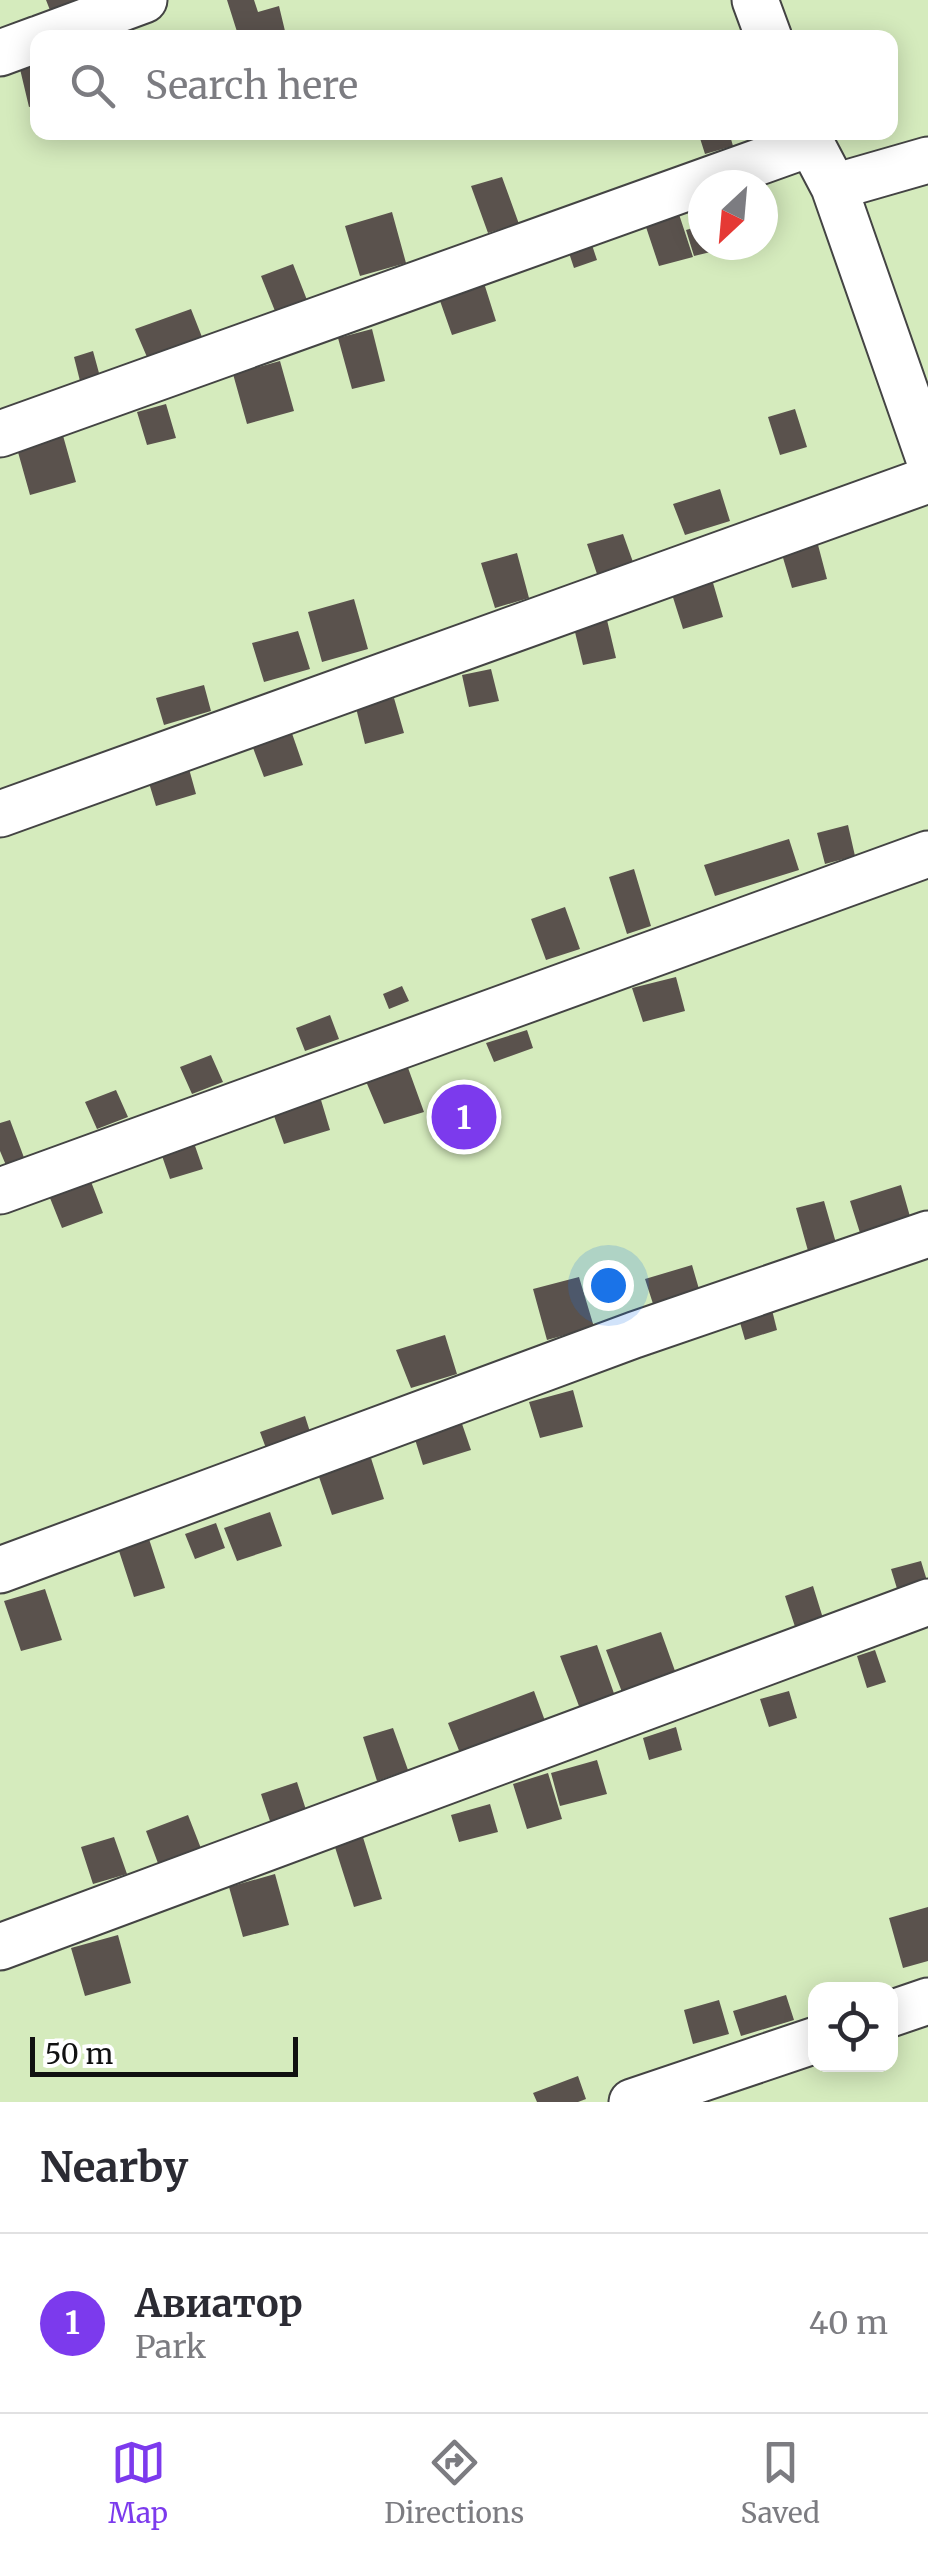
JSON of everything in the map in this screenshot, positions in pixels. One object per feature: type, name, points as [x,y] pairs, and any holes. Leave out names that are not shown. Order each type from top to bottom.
[{"type":"street","points":[[61,30],[144,0]]},
{"type":"street","points":[[755,0],[766,30]]},
{"type":"street","points":[[0,52],[30,41]]},
{"type":"street","points":[[0,434],[802,140]]},
{"type":"street","points":[[808,140],[834,187],[928,456]]},
{"type":"street","points":[[834,187],[928,160]]},
{"type":"street","points":[[0,814],[928,480]]},
{"type":"street","points":[[0,1191],[928,854]]},
{"type":"street","points":[[0,1570],[634,1335],[928,1234]]},
{"type":"street","points":[[0,1947],[928,1602]]},
{"type":"street","points":[[898,2011],[928,2001]]},
{"type":"street","points":[[632,2102],[808,2043]]},
{"type":"green space","points":[[0,0],[928,0],[928,2102],[0,2102]]},
{"type":"building","points":[[46,0],[84,0],[55,23]]},
{"type":"building","points":[[227,0],[254,0],[258,12],[279,6],[285,30],[236,30]]},
{"type":"building","points":[[30,67],[30,107],[29,107],[20,69]]},
{"type":"building","points":[[701,140],[731,140],[733,146],[705,154]]},
{"type":"building","points":[[502,177],[519,224],[488,233],[471,186]]},
{"type":"building","points":[[676,205],[688,242],[688,258],[659,266],[642,215]]},
{"type":"building","points":[[392,212],[406,263],[360,276],[345,226]]},
{"type":"building","points":[[588,233],[597,260],[574,268],[565,241]]},
{"type":"building","points":[[293,264],[307,300],[275,311],[261,276]]},
{"type":"building","points":[[484,283],[496,321],[452,335],[439,298]]},
{"type":"building","points":[[191,309],[202,337],[147,357],[135,329]]},
{"type":"building","points":[[372,329],[385,381],[352,389],[338,338]]},
{"type":"building","points":[[93,351],[102,384],[82,389],[74,357]]},
{"type":"building","points":[[280,361],[294,411],[247,424],[233,374]]},
{"type":"building","points":[[166,404],[176,438],[147,445],[137,412]]},
{"type":"building","points":[[795,409],[807,447],[780,455],[768,417]]},
{"type":"building","points":[[62,432],[76,482],[30,495],[16,445]]},
{"type":"building","points":[[720,489],[730,521],[685,535],[673,504]]},
{"type":"building","points":[[623,534],[633,562],[597,574],[587,544]]},
{"type":"building","points":[[817,541],[827,579],[792,588],[781,551]]},
{"type":"building","points":[[517,553],[529,598],[495,608],[481,563]]},
{"type":"building","points":[[711,576],[723,617],[683,629],[670,588]]},
{"type":"building","points":[[354,599],[368,649],[322,662],[308,612]]},
{"type":"building","points":[[607,620],[616,658],[583,665],[574,628]]},
{"type":"building","points":[[298,631],[310,669],[264,682],[252,643]]},
{"type":"building","points":[[491,669],[499,701],[469,707],[462,675]]},
{"type":"building","points":[[204,685],[211,711],[164,725],[156,698]]},
{"type":"building","points":[[394,698],[404,733],[365,744],[356,708]]},
{"type":"building","points":[[287,719],[303,765],[264,777],[247,732]]},
{"type":"building","points":[[186,758],[196,794],[156,806],[145,770]]},
{"type":"building","points":[[848,825],[855,856],[825,864],[817,833]]},
{"type":"building","points":[[789,839],[799,870],[715,896],[704,865]]},
{"type":"building","points":[[634,869],[651,926],[627,934],[609,877]]},
{"type":"building","points":[[565,907],[580,949],[546,960],[531,919]]},
{"type":"building","points":[[676,977],[685,1011],[643,1022],[632,988]]},
{"type":"building","points":[[402,986],[409,1001],[389,1009],[383,994]]},
{"type":"building","points":[[330,1015],[339,1039],[305,1051],[296,1028]]},
{"type":"building","points":[[527,1030],[533,1048],[494,1062],[486,1043]]},
{"type":"building","points":[[211,1055],[223,1082],[192,1094],[180,1067]]},
{"type":"building","points":[[407,1065],[424,1112],[384,1124],[365,1079]]},
{"type":"building","points":[[116,1090],[128,1117],[97,1129],[85,1102]]},
{"type":"building","points":[[321,1100],[330,1130],[284,1144],[273,1113]]},
{"type":"building","points":[[10,1120],[26,1163],[8,1170],[0,1151],[0,1123]]},
{"type":"building","points":[[194,1143],[203,1169],[170,1179],[161,1153]]},
{"type":"building","points":[[90,1179],[103,1213],[62,1228],[48,1193]]},
{"type":"building","points":[[901,1185],[911,1220],[861,1236],[850,1201]]},
{"type":"building","points":[[824,1201],[838,1250],[810,1258],[796,1208]]},
{"type":"building","points":[[692,1265],[701,1296],[655,1310],[645,1279]]},
{"type":"building","points":[[579,1277],[594,1327],[547,1340],[533,1289]]},
{"type":"building","points":[[772,1310],[777,1330],[745,1340],[739,1319]]},
{"type":"building","points":[[445,1335],[457,1374],[411,1388],[396,1350]]},
{"type":"building","points":[[573,1390],[583,1427],[540,1438],[529,1402]]},
{"type":"building","points":[[305,1416],[311,1435],[267,1451],[260,1432]]},
{"type":"building","points":[[460,1418],[471,1450],[423,1465],[413,1433]]},
{"type":"building","points":[[371,1458],[384,1499],[332,1515],[318,1474]]},
{"type":"building","points":[[270,1512],[282,1546],[237,1561],[224,1528]]},
{"type":"building","points":[[216,1523],[225,1548],[195,1559],[185,1534]]},
{"type":"building","points":[[149,1539],[165,1588],[134,1597],[118,1548]]},
{"type":"building","points":[[921,1561],[928,1584],[899,1595],[891,1569]]},
{"type":"building","points":[[813,1586],[826,1628],[798,1636],[785,1596]]},
{"type":"building","points":[[45,1589],[62,1640],[21,1651],[4,1601]]},
{"type":"building","points":[[661,1632],[679,1682],[625,1700],[606,1650]]},
{"type":"building","points":[[597,1645],[617,1702],[582,1714],[560,1656]]},
{"type":"building","points":[[875,1650],[886,1682],[867,1688],[857,1656]]},
{"type":"building","points":[[534,1691],[548,1729],[462,1758],[448,1723]]},
{"type":"building","points":[[789,1691],[797,1718],[769,1727],[760,1699]]},
{"type":"building","points":[[676,1727],[682,1750],[649,1760],[643,1738]]},
{"type":"building","points":[[393,1728],[408,1770],[377,1781],[363,1737]]},
{"type":"building","points":[[597,1760],[607,1794],[560,1806],[551,1773]]},
{"type":"building","points":[[548,1773],[562,1819],[527,1829],[513,1784]]},
{"type":"building","points":[[297,1782],[308,1816],[272,1827],[261,1794]]},
{"type":"building","points":[[490,1804],[498,1832],[459,1842],[451,1815]]},
{"type":"building","points":[[188,1815],[202,1851],[159,1866],[146,1831]]},
{"type":"building","points":[[362,1834],[382,1899],[354,1907],[334,1844]]},
{"type":"building","points":[[114,1837],[127,1874],[93,1884],[81,1847]]},
{"type":"building","points":[[275,1874],[289,1925],[243,1937],[229,1887]]},
{"type":"building","points":[[928,1907],[928,1961],[903,1968],[889,1918]]},
{"type":"building","points":[[118,1935],[131,1983],[85,1996],[71,1948]]},
{"type":"building","points":[[786,1995],[794,2020],[741,2036],[733,2011]]},
{"type":"building","points":[[719,2000],[729,2034],[693,2044],[684,2010]]},
{"type":"building","points":[[578,2076],[586,2099],[537,2102],[533,2093]]},
{"type":"place","name":"Авиатор","points":[[464,1117]]}]
